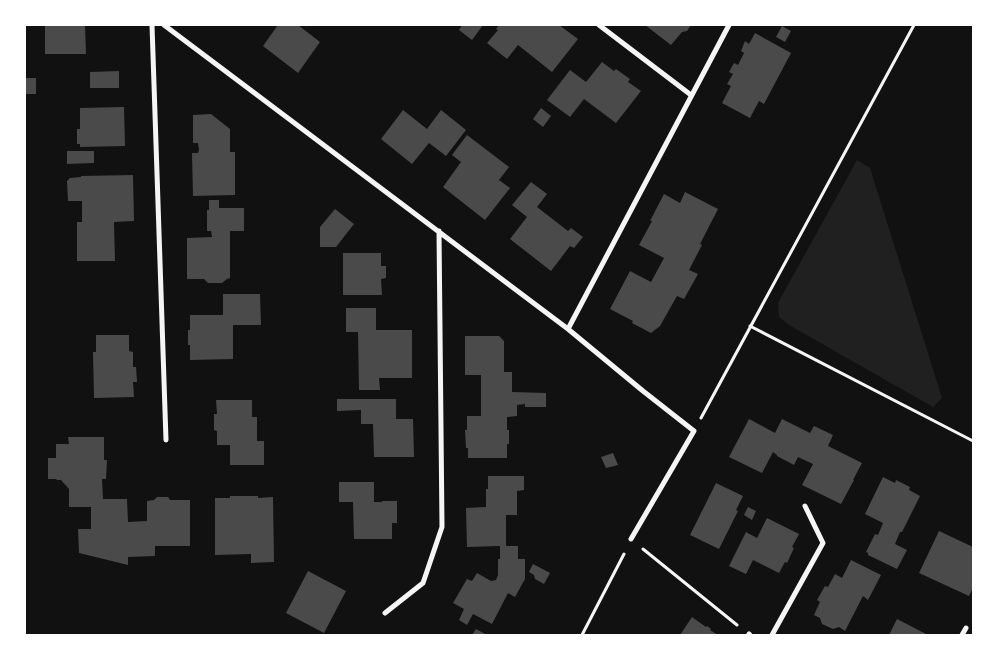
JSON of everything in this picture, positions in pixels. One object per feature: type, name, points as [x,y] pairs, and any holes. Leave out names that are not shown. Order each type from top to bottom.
[{"type":"street","points":[[152,25],[166,440]]},
{"type":"street","points":[[164,25],[568,328],[694,431],[631,539]]},
{"type":"street","points":[[600,25],[691,95]]},
{"type":"street","points":[[568,328],[729,25]]},
{"type":"street","points":[[384,613],[423,583],[442,527],[438,231]]},
{"type":"street","points":[[772,635],[823,543],[804,506]]},
{"type":"street","points":[[962,635],[966,628]]},
{"type":"path","points":[[694,431],[914,25]]},
{"type":"path","points":[[750,326],[973,441]]},
{"type":"path","points":[[582,635],[631,539],[750,635]]},
{"type":"shaded area","points":[[857,160],[870,168],[942,398],[933,407],[789,325],[779,317],[778,303]]},
{"type":"building","points":[[45,25],[85,25],[86,54],[45,54]]},
{"type":"building","points":[[278,25],[298,25],[320,42],[298,73],[263,46]]},
{"type":"building","points":[[462,25],[483,25],[472,40],[459,30]]},
{"type":"building","points":[[499,25],[559,25],[578,39],[552,72],[518,45],[507,59],[487,43],[498,30],[496,29]]},
{"type":"building","points":[[645,25],[691,25],[671,45]]},
{"type":"building","points":[[782,26],[791,31],[785,42],[776,37]]},
{"type":"building","points":[[755,33],[791,53],[764,104],[759,101],[750,118],[722,103],[731,86],[727,84],[733,74],[729,72],[734,63],[738,65],[744,53],[741,51],[745,41],[749,44]]},
{"type":"building","points":[[602,62],[630,79],[628,82],[641,91],[616,123],[584,99],[570,117],[547,100],[570,70],[586,82]]},
{"type":"building","points":[[119,71],[119,88],[90,88],[90,72]]},
{"type":"building","points":[[25,78],[36,78],[36,94],[25,94]]},
{"type":"building","points":[[124,107],[125,146],[80,147],[80,144],[77,144],[77,129],[80,129],[80,108]]},
{"type":"building","points":[[541,108],[551,116],[543,127],[533,119]]},
{"type":"building","points":[[403,110],[427,129],[441,110],[466,130],[446,156],[429,143],[412,164],[381,139]]},
{"type":"building","points":[[211,114],[230,129],[230,152],[235,152],[235,195],[193,196],[192,153],[198,153],[199,150],[198,143],[193,143],[193,115]]},
{"type":"building","points":[[467,135],[509,167],[499,180],[510,188],[485,220],[443,187],[461,162],[452,155]]},
{"type":"building","points":[[67,151],[94,151],[94,163],[67,164]]},
{"type":"building","points":[[133,175],[134,221],[114,222],[115,261],[77,261],[77,222],[82,222],[82,201],[68,201],[67,181],[70,178],[81,176]]},
{"type":"building","points":[[531,182],[547,194],[537,207],[568,231],[571,228],[583,237],[574,248],[570,246],[551,271],[510,239],[527,217],[512,205]]},
{"type":"building","points":[[685,192],[718,209],[689,270],[698,274],[684,299],[677,296],[660,326],[651,333],[610,309],[630,271],[651,282],[664,258],[639,245],[664,194],[680,203]]},
{"type":"building","points":[[209,200],[219,200],[219,208],[244,208],[244,231],[230,231],[230,278],[222,283],[208,283],[204,279],[187,279],[187,238],[212,237],[211,231],[207,231]]},
{"type":"building","points":[[335,209],[354,224],[336,247],[320,247],[320,227]]},
{"type":"building","points":[[343,253],[381,253],[381,266],[386,266],[386,278],[381,279],[382,295],[343,295]]},
{"type":"building","points":[[223,294],[260,294],[261,325],[233,325],[233,359],[190,360],[188,330],[190,330],[190,315],[223,315]]},
{"type":"building","points":[[346,308],[376,308],[376,330],[412,330],[412,378],[379,378],[380,390],[359,390],[358,332],[346,332]]},
{"type":"building","points":[[96,335],[129,335],[129,351],[133,352],[133,367],[136,367],[137,382],[133,382],[134,397],[94,398],[93,352],[96,352]]},
{"type":"building","points":[[465,336],[499,336],[504,341],[504,372],[512,372],[512,392],[546,393],[546,407],[525,407],[525,404],[517,405],[517,416],[507,417],[509,444],[507,444],[507,458],[468,458],[465,430],[467,430],[467,416],[481,416],[481,375],[465,375]]},
{"type":"building","points":[[337,399],[396,399],[396,419],[413,419],[414,457],[374,457],[373,424],[361,424],[361,410],[337,411]]},
{"type":"building","points":[[216,400],[252,400],[252,417],[257,417],[257,441],[264,441],[264,465],[230,465],[230,445],[217,445],[217,431],[214,430],[214,414],[217,414]]},
{"type":"building","points":[[749,419],[775,433],[782,419],[810,433],[814,426],[833,435],[828,446],[862,463],[841,504],[802,485],[813,464],[798,457],[794,465],[773,452],[762,473],[729,457]]},
{"type":"building","points":[[68,437],[104,437],[104,460],[107,460],[106,479],[102,479],[103,499],[127,499],[128,522],[147,521],[147,501],[154,500],[157,497],[168,497],[170,500],[190,500],[190,546],[155,546],[155,556],[128,557],[128,565],[79,553],[78,529],[91,529],[91,507],[69,507],[69,489],[61,480],[48,479],[48,458],[56,458],[56,444],[69,444]]},
{"type":"building","points":[[613,453],[618,465],[606,468],[601,457]]},
{"type":"building","points":[[488,476],[524,476],[524,490],[517,491],[517,515],[506,515],[506,546],[518,546],[518,559],[525,559],[525,579],[515,597],[508,593],[492,624],[473,614],[467,625],[459,620],[464,609],[453,603],[467,579],[472,581],[477,573],[491,581],[496,580],[498,575],[500,546],[467,547],[466,508],[486,507]]},
{"type":"building","points":[[883,477],[895,483],[896,480],[910,487],[909,490],[920,496],[895,544],[907,550],[897,569],[868,555],[866,552],[875,534],[878,535],[883,523],[865,514]]},
{"type":"building","points":[[339,482],[374,482],[374,502],[397,501],[397,523],[392,523],[392,539],[354,539],[353,502],[339,502]]},
{"type":"building","points":[[716,483],[743,496],[736,510],[738,511],[719,549],[690,535]]},
{"type":"building","points":[[230,496],[273,497],[274,562],[251,563],[251,554],[215,555],[215,498],[230,498]]},
{"type":"building","points":[[748,507],[756,511],[752,520],[744,515]]},
{"type":"building","points":[[767,518],[799,534],[787,563],[785,562],[779,573],[753,560],[746,574],[729,566],[746,532],[757,538]]},
{"type":"building","points":[[939,531],[973,547],[973,588],[969,596],[919,573]]},
{"type":"building","points":[[851,560],[881,575],[868,600],[863,596],[845,631],[839,627],[833,629],[822,624],[820,618],[814,615],[820,602],[817,600],[825,586],[828,587],[835,574],[842,578]]},
{"type":"building","points":[[533,564],[550,573],[544,584],[535,579],[534,575],[529,572]]},
{"type":"building","points":[[308,571],[346,591],[324,633],[286,613]]},
{"type":"building","points":[[692,617],[707,626],[718,635],[680,635]]},
{"type":"building","points":[[897,619],[928,635],[889,635]]},
{"type":"building","points":[[476,629],[487,635],[472,635]]}]
